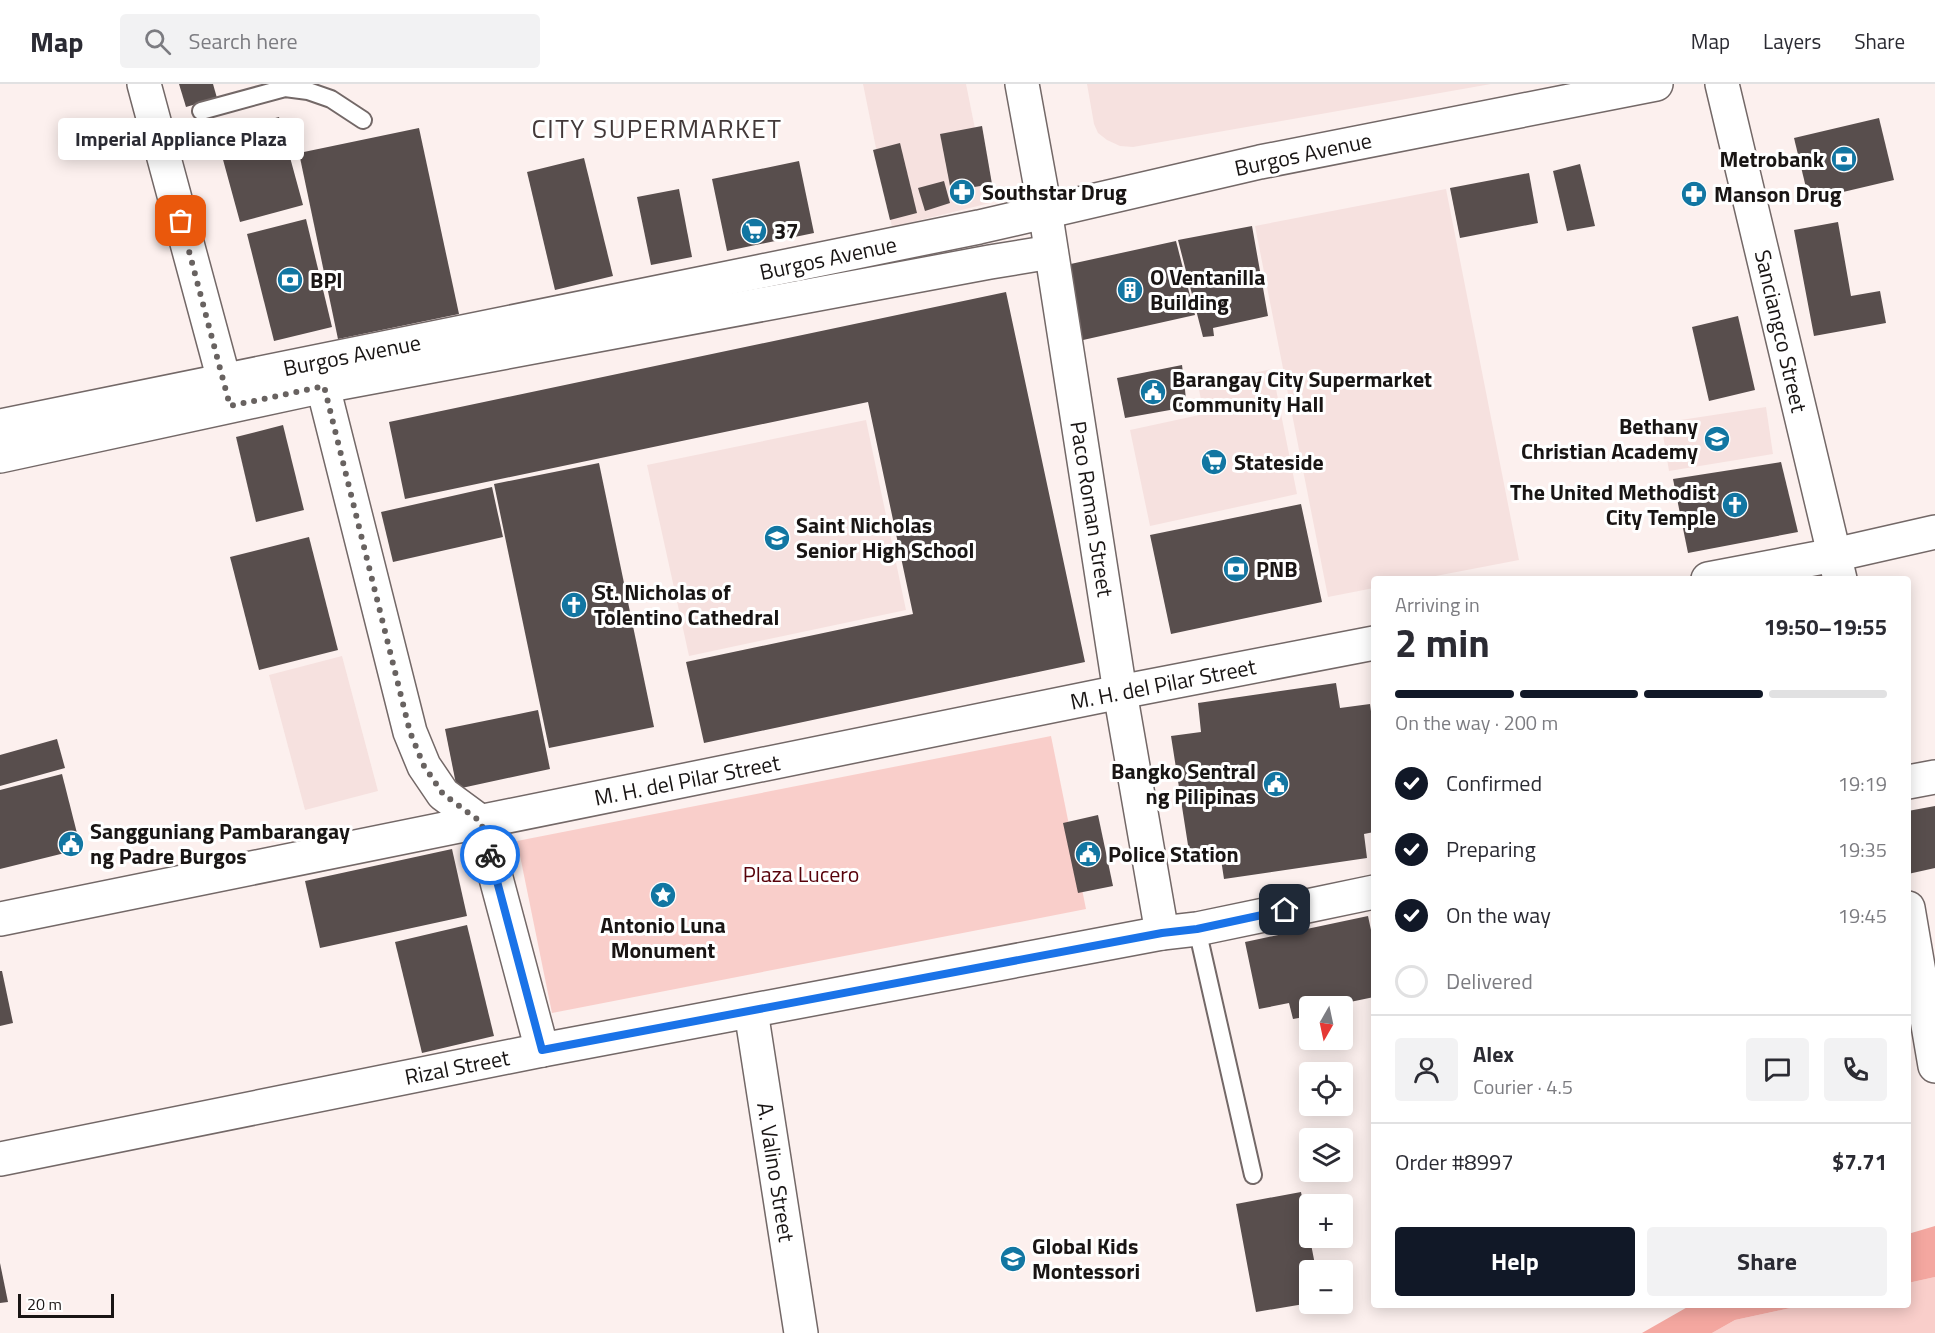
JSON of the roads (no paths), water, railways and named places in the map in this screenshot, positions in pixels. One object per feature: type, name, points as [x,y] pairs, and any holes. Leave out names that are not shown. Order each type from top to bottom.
[{"type":"street","points":[[144,84],[227,393]]},
{"type":"street","name":"Paco Roman Street","points":[[1022,84],[1045,210],[1120,692],[1162,933]]},
{"type":"street","name":"Burgos Avenue","points":[[0,426],[227,393],[320,374],[1260,162],[1656,84]]},
{"type":"street","name":"Sanciangco Street","points":[[1722,84],[1837,567]]},
{"type":"street","name":"Burgos Avenue","points":[[320,374],[1051,252]]},
{"type":"street","points":[[320,374],[410,732],[424,766],[443,794],[481,822],[542,1050]]},
{"type":"street","name":"Burgos Avenue","points":[[0,456],[227,393]]},
{"type":"street","points":[[1740,576],[1837,567],[1935,532]]},
{"type":"street","name":"M. H. del Pilar Street","points":[[0,920],[1120,692],[1371,644]]},
{"type":"street","points":[[1911,781],[1935,777]]},
{"type":"street","name":"Rizal Street","points":[[0,1160],[542,1050],[1162,933],[1197,929],[1371,893]]},
{"type":"street","points":[[1911,926],[1935,1066]]},
{"type":"street","name":"A. Valino Street","points":[[752,1011],[801,1333]]},
{"type":"lane","points":[[201,111],[285,88],[308,91],[331,99],[363,120]]},
{"type":"lane","points":[[1197,929],[1253,1175]]},
{"type":"place","name":"Metrobank","points":[[1844,159]]},
{"type":"place","name":"Southstar Drug","points":[[962,192]]},
{"type":"place","name":"Manson Drug","points":[[1694,194]]},
{"type":"place","name":"Imperial Appliance Plaza","points":[[181,221]]},
{"type":"place","name":"37","points":[[754,231]]},
{"type":"place","name":"BPI","points":[[290,280]]},
{"type":"place","name":"O Ventanilla Building","points":[[1130,290]]},
{"type":"place","name":"Barangay City Supermarket Community Hall","points":[[1153,392]]},
{"type":"place","name":"Bethany Christian Academy","points":[[1717,439]]},
{"type":"place","name":"Stateside","points":[[1214,462]]},
{"type":"place","name":"The United Methodist City Temple","points":[[1735,505]]},
{"type":"place","name":"Saint Nicholas Senior High School","points":[[777,538]]},
{"type":"place","name":"PNB","points":[[1236,569]]},
{"type":"place","name":"St. Nicholas of Tolentino Cathedral","points":[[574,605]]},
{"type":"place","name":"Bangko Sentral ng Pilipinas","points":[[1276,784]]},
{"type":"place","name":"Sangguniang Pambarangay ng Padre Burgos","points":[[71,844]]},
{"type":"place","name":"Police Station","points":[[1088,854]]},
{"type":"place","name":"Antonio Luna Monument","points":[[663,895]]},
{"type":"place","name":"Global Kids Montessori","points":[[1013,1259]]},
{"type":"district","name":"CITY SUPERMARKET","points":[[657,128]]},
{"type":"park label","name":"Plaza Lucero","points":[[801,874]]}]
